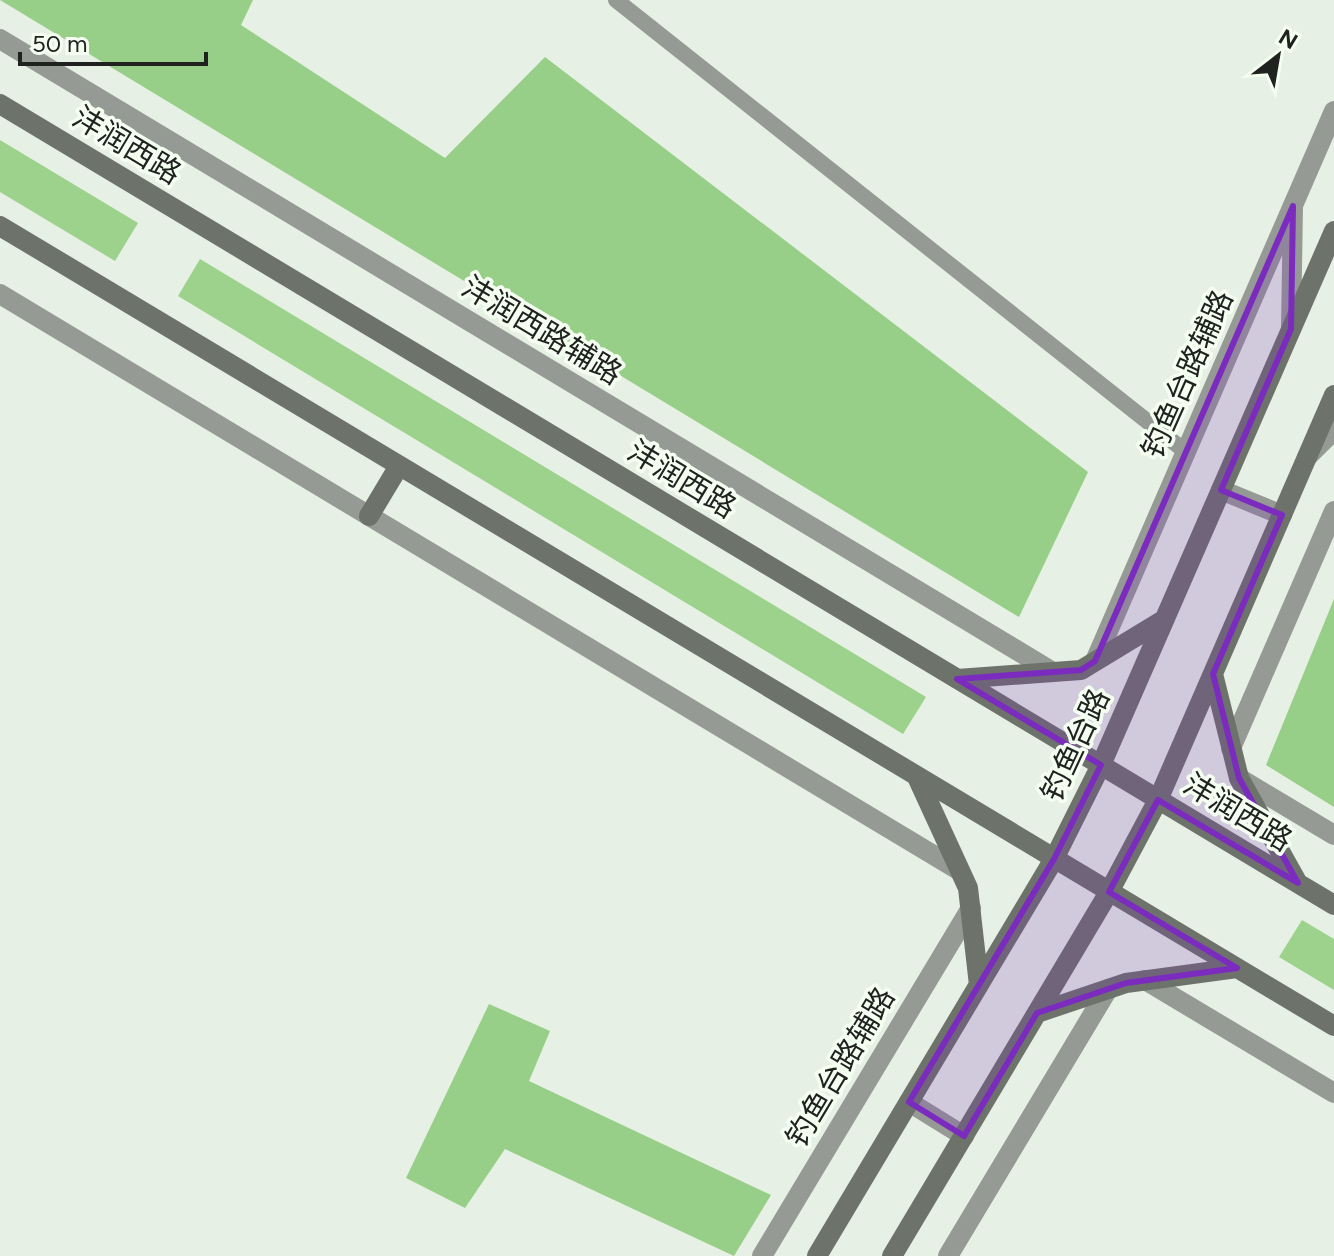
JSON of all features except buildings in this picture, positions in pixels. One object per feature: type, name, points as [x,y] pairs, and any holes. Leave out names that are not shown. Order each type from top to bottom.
[{"type":"main road","name":"沣润西路","points":[[0,104],[1334,905]]},
{"type":"main road","points":[[0,226],[1334,1026]]},
{"type":"main road","name":"钓鱼台路","points":[[817,1256],[1054,859],[1101,765],[1334,231]]},
{"type":"main road","points":[[892,1256],[1109,892],[1158,800],[1334,395]]},
{"type":"main road","points":[[369,516],[399,466]]},
{"type":"main road","points":[[957,679],[1081,670],[1165,619]]},
{"type":"main road","points":[[1213,674],[1239,778],[1298,883]]},
{"type":"main road","points":[[917,777],[968,888],[979,985]]},
{"type":"main road","points":[[1037,1013],[1145,980],[1237,968]]},
{"type":"street","name":"沣润西路辅路","points":[[0,39],[1053,672]]},
{"type":"street","name":"钓鱼台路辅路","points":[[1095,661],[1334,111]]},
{"type":"street","points":[[1291,329],[1293,206]]},
{"type":"street","points":[[0,294],[960,871]]},
{"type":"street","points":[[1307,457],[1334,430]]},
{"type":"street","points":[[1221,490],[1282,515]]},
{"type":"street","points":[[1231,748],[1334,511]]},
{"type":"street","points":[[1239,778],[1334,835]]},
{"type":"street","name":"钓鱼台路辅路","points":[[762,1256],[971,908]]},
{"type":"street","points":[[1145,980],[1334,1093]]},
{"type":"street","points":[[948,1256],[1108,989]]},
{"type":"street","points":[[909,1102],[964,1136]]},
{"type":"lane","points":[[616,0],[1186,452]]},
{"type":"highlighted area","points":[[1293,206],[1291,329],[1221,490],[1282,515],[1213,674],[1239,778],[1298,883],[1158,800],[1109,892],[1237,968],[1126,983],[1037,1013],[964,1136],[909,1102],[1054,859],[1101,765],[957,679],[1081,670],[1095,661]]},
{"type":"green space","points":[[0,0],[253,0],[241,25],[445,158],[545,57],[1088,472],[1019,617]]},
{"type":"green space","points":[[0,140],[138,223],[115,261],[0,192]]},
{"type":"green space","points":[[200,259],[926,697],[903,734],[178,296]]},
{"type":"green space","points":[[1334,599],[1334,807],[1266,765]]},
{"type":"green space","points":[[1302,920],[1334,939],[1334,990],[1279,957]]},
{"type":"green space","points":[[489,1004],[550,1031],[529,1081],[771,1195],[734,1256],[505,1149],[465,1208],[406,1178]]}]
